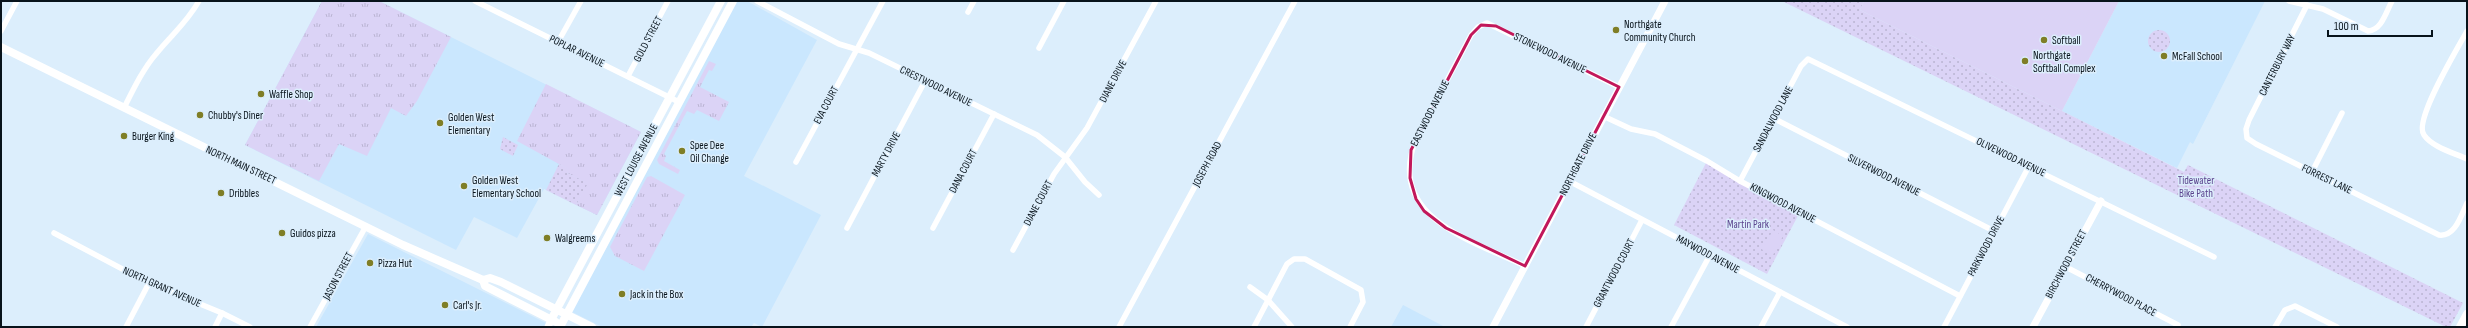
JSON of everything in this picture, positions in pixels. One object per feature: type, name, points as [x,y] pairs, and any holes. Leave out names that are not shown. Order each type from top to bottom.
[{"type":"main road","name":"WEST LOUISE AVENUE","points":[[550,324],[557,308],[721,1]]},
{"type":"main road","name":"WEST LOUISE AVENUE","points":[[562,326],[567,313],[733,1]]},
{"type":"main road","name":"NORTH MAIN STREET","points":[[1,47],[366,226],[483,280],[490,278],[496,280],[557,308],[592,327]]},
{"type":"main road","name":"NORTH MAIN STREET","points":[[483,280],[485,286],[550,324],[562,326]]},
{"type":"main road","points":[[2460,327],[2467,314]]},
{"type":"street","points":[[1,31],[17,1]]},
{"type":"street","points":[[124,108],[147,66],[156,53],[186,23],[199,1]]},
{"type":"street","points":[[558,42],[581,1]]},
{"type":"street","name":"GOLD STREET","points":[[628,76],[668,1]]},
{"type":"street","name":"CRESTWOOD AVENUE","points":[[757,1],[839,44],[869,53],[1037,135],[1065,157],[1085,182],[1099,195]]},
{"type":"street","name":"EVA COURT","points":[[796,162],[883,1]]},
{"type":"street","points":[[968,12],[974,1]]},
{"type":"street","points":[[1039,48],[1064,1]]},
{"type":"street","name":"DIANE DRIVE","points":[[1065,157],[1087,128],[1156,1]]},
{"type":"street","name":"JOSEPH ROAD","points":[[1119,327],[1294,1]]},
{"type":"street","name":"NORTHGATE DRIVE","points":[[1493,327],[1665,1]]},
{"type":"street","points":[[2289,1],[2323,9],[2364,30],[2374,30],[2380,26],[2392,1]]},
{"type":"street","name":"POPLAR AVENUE","points":[[479,2],[679,102]]},
{"type":"street","name":"CANTERBURY WAY","points":[[2247,126],[2307,5]]},
{"type":"street","name":"STONEWOOD AVENUE","points":[[1481,25],[1487,23],[1496,26],[1619,87]]},
{"type":"street","name":"EASTWOOD AVENUE","points":[[1481,25],[1471,35],[1416,139],[1411,150],[1410,178],[1416,199],[1433,219],[1525,266]]},
{"type":"street","points":[[2467,31],[2427,108],[2421,126],[2424,136],[2467,159]]},
{"type":"street","name":"SANDALWOOD LANE","points":[[1740,181],[1801,66],[1808,59]]},
{"type":"street","name":"OLIVEWOOD AVENUE","points":[[1808,59],[2214,257]]},
{"type":"street","name":"MARTY DRIVE","points":[[847,228],[925,81]]},
{"type":"street","points":[[2312,172],[2342,113]]},
{"type":"street","name":"DANA COURT","points":[[933,228],[994,114]]},
{"type":"street","name":"KINGWOOD AVENUE","points":[[1603,116],[1631,129],[1655,134],[1707,161],[1740,181],[1960,296]]},
{"type":"street","name":"SILVERWOOD AVENUE","points":[[1773,118],[1994,231]]},
{"type":"street","name":"FORREST LANE","points":[[2247,126],[2246,134],[2250,141],[2444,236],[2451,232],[2467,203]]},
{"type":"street","name":"DIANE COURT","points":[[1013,250],[1038,201],[1065,157]]},
{"type":"street","name":"PARKWOOD DRIVE","points":[[1944,327],[2029,166]]},
{"type":"street","name":"MAYWOOD AVENUE","points":[[1569,181],[1847,327]]},
{"type":"street","name":"BIRCHWOOD STREET","points":[[2033,327],[2064,266],[2101,201]]},
{"type":"street","name":"GRANTWOOD COURT","points":[[1586,327],[1642,220]]},
{"type":"street","name":"JASON STREET","points":[[310,327],[366,226]]},
{"type":"street","name":"NORTH GRANT AVENUE","points":[[54,233],[149,283],[222,313],[250,327]]},
{"type":"street","points":[[1672,327],[1710,255]]},
{"type":"street","points":[[1254,327],[1287,264],[1294,259],[1305,259],[1361,290],[1363,302],[1350,327]]},
{"type":"street","name":"CHERRYWOOD PLACE","points":[[2064,266],[2178,325]]},
{"type":"street","points":[[126,327],[149,283]]},
{"type":"street","points":[[1250,287],[1268,300],[1292,327]]},
{"type":"street","points":[[1761,327],[1780,292]]},
{"type":"street","points":[[2275,327],[2282,313],[2289,307],[2301,308],[2337,327]]},
{"type":"street","points":[[215,327],[222,313]]},
{"type":"highlighted area","points":[[1481,25],[1496,26],[1619,87],[1525,266],[1446,228],[1424,211],[1416,199],[1410,178],[1411,150],[1471,35]]},
{"type":"shaded area","name":"Golden West Elementary","points":[[322,1],[379,1],[641,132],[597,215],[544,189],[517,238],[474,217],[456,250],[245,145]]},
{"type":"shaded area","points":[[737,1],[747,1],[817,40],[744,176],[821,215],[762,327],[754,323],[751,327],[602,327],[572,312]]},
{"type":"shaded area","name":"McFall School","points":[[2119,1],[2265,1],[2193,144],[2190,142],[2177,168],[2062,111]]},
{"type":"shaded area","points":[[368,234],[546,323],[544,327],[316,327]]},
{"type":"shaded area","points":[[1403,305],[1445,327],[1391,327]]},
{"type":"green space","points":[[322,1],[379,1],[451,37],[417,101],[406,116],[391,108],[367,156],[339,144],[319,181],[245,145]]},
{"type":"green space","name":"Tidewater Bike Path","points":[[1782,1],[1864,1],[1860,10],[2184,172],[2188,165],[2463,303],[2450,327],[2446,327]]},
{"type":"green space","name":"Northgate Softball Complex","points":[[1864,1],[2119,1],[2062,111],[1860,10]]},
{"type":"green space","points":[[2159,30],[2167,33],[2170,41],[2167,49],[2159,52],[2151,49],[2148,41],[2151,33]]},
{"type":"green space","points":[[709,61],[716,64],[712,71],[709,70],[700,87],[729,102],[719,121],[697,110],[694,114],[687,111],[664,154],[666,156],[664,161],[680,170],[678,174],[659,164],[657,160]]},
{"type":"green space","points":[[546,84],[641,132],[597,215],[576,205],[587,183],[567,173],[568,169],[517,141]]},
{"type":"green space","points":[[503,137],[518,145],[513,156],[500,149]]},
{"type":"green space","name":"Martin Park","points":[[1707,161],[1800,212],[1767,274],[1674,225]]},
{"type":"green space","points":[[559,164],[569,169],[567,173],[588,183],[576,205],[546,190]]},
{"type":"green space","points":[[651,176],[685,195],[644,271],[615,256],[610,247],[647,177]]},
{"type":"green space","points":[[1773,230],[1783,236],[1773,255],[1762,250]]},
{"type":"place","name":"Northgate Community Church","points":[[1616,30]]},
{"type":"place","name":"Softball","points":[[2044,40]]},
{"type":"place","name":"McFall School","points":[[2164,56]]},
{"type":"place","name":"Northgate Softball Complex","points":[[2025,61]]},
{"type":"place","name":"Waffle Shop","points":[[261,94]]},
{"type":"place","name":"Chubby's Diner","points":[[200,115]]},
{"type":"place","name":"Golden West Elementary","points":[[440,123]]},
{"type":"place","name":"Burger King","points":[[124,136]]},
{"type":"place","name":"Spee Dee Oil Change","points":[[682,151]]},
{"type":"place","name":"Golden West Elementary School","points":[[464,186]]},
{"type":"place","name":"Dribbles","points":[[221,193]]},
{"type":"place","name":"Guidos pizza","points":[[282,233]]},
{"type":"place","name":"Walgreems","points":[[547,238]]},
{"type":"place","name":"Pizza Hut","points":[[370,263]]},
{"type":"place","name":"Jack in the Box","points":[[622,294]]},
{"type":"place","name":"Carl's Jr.","points":[[445,305]]}]
